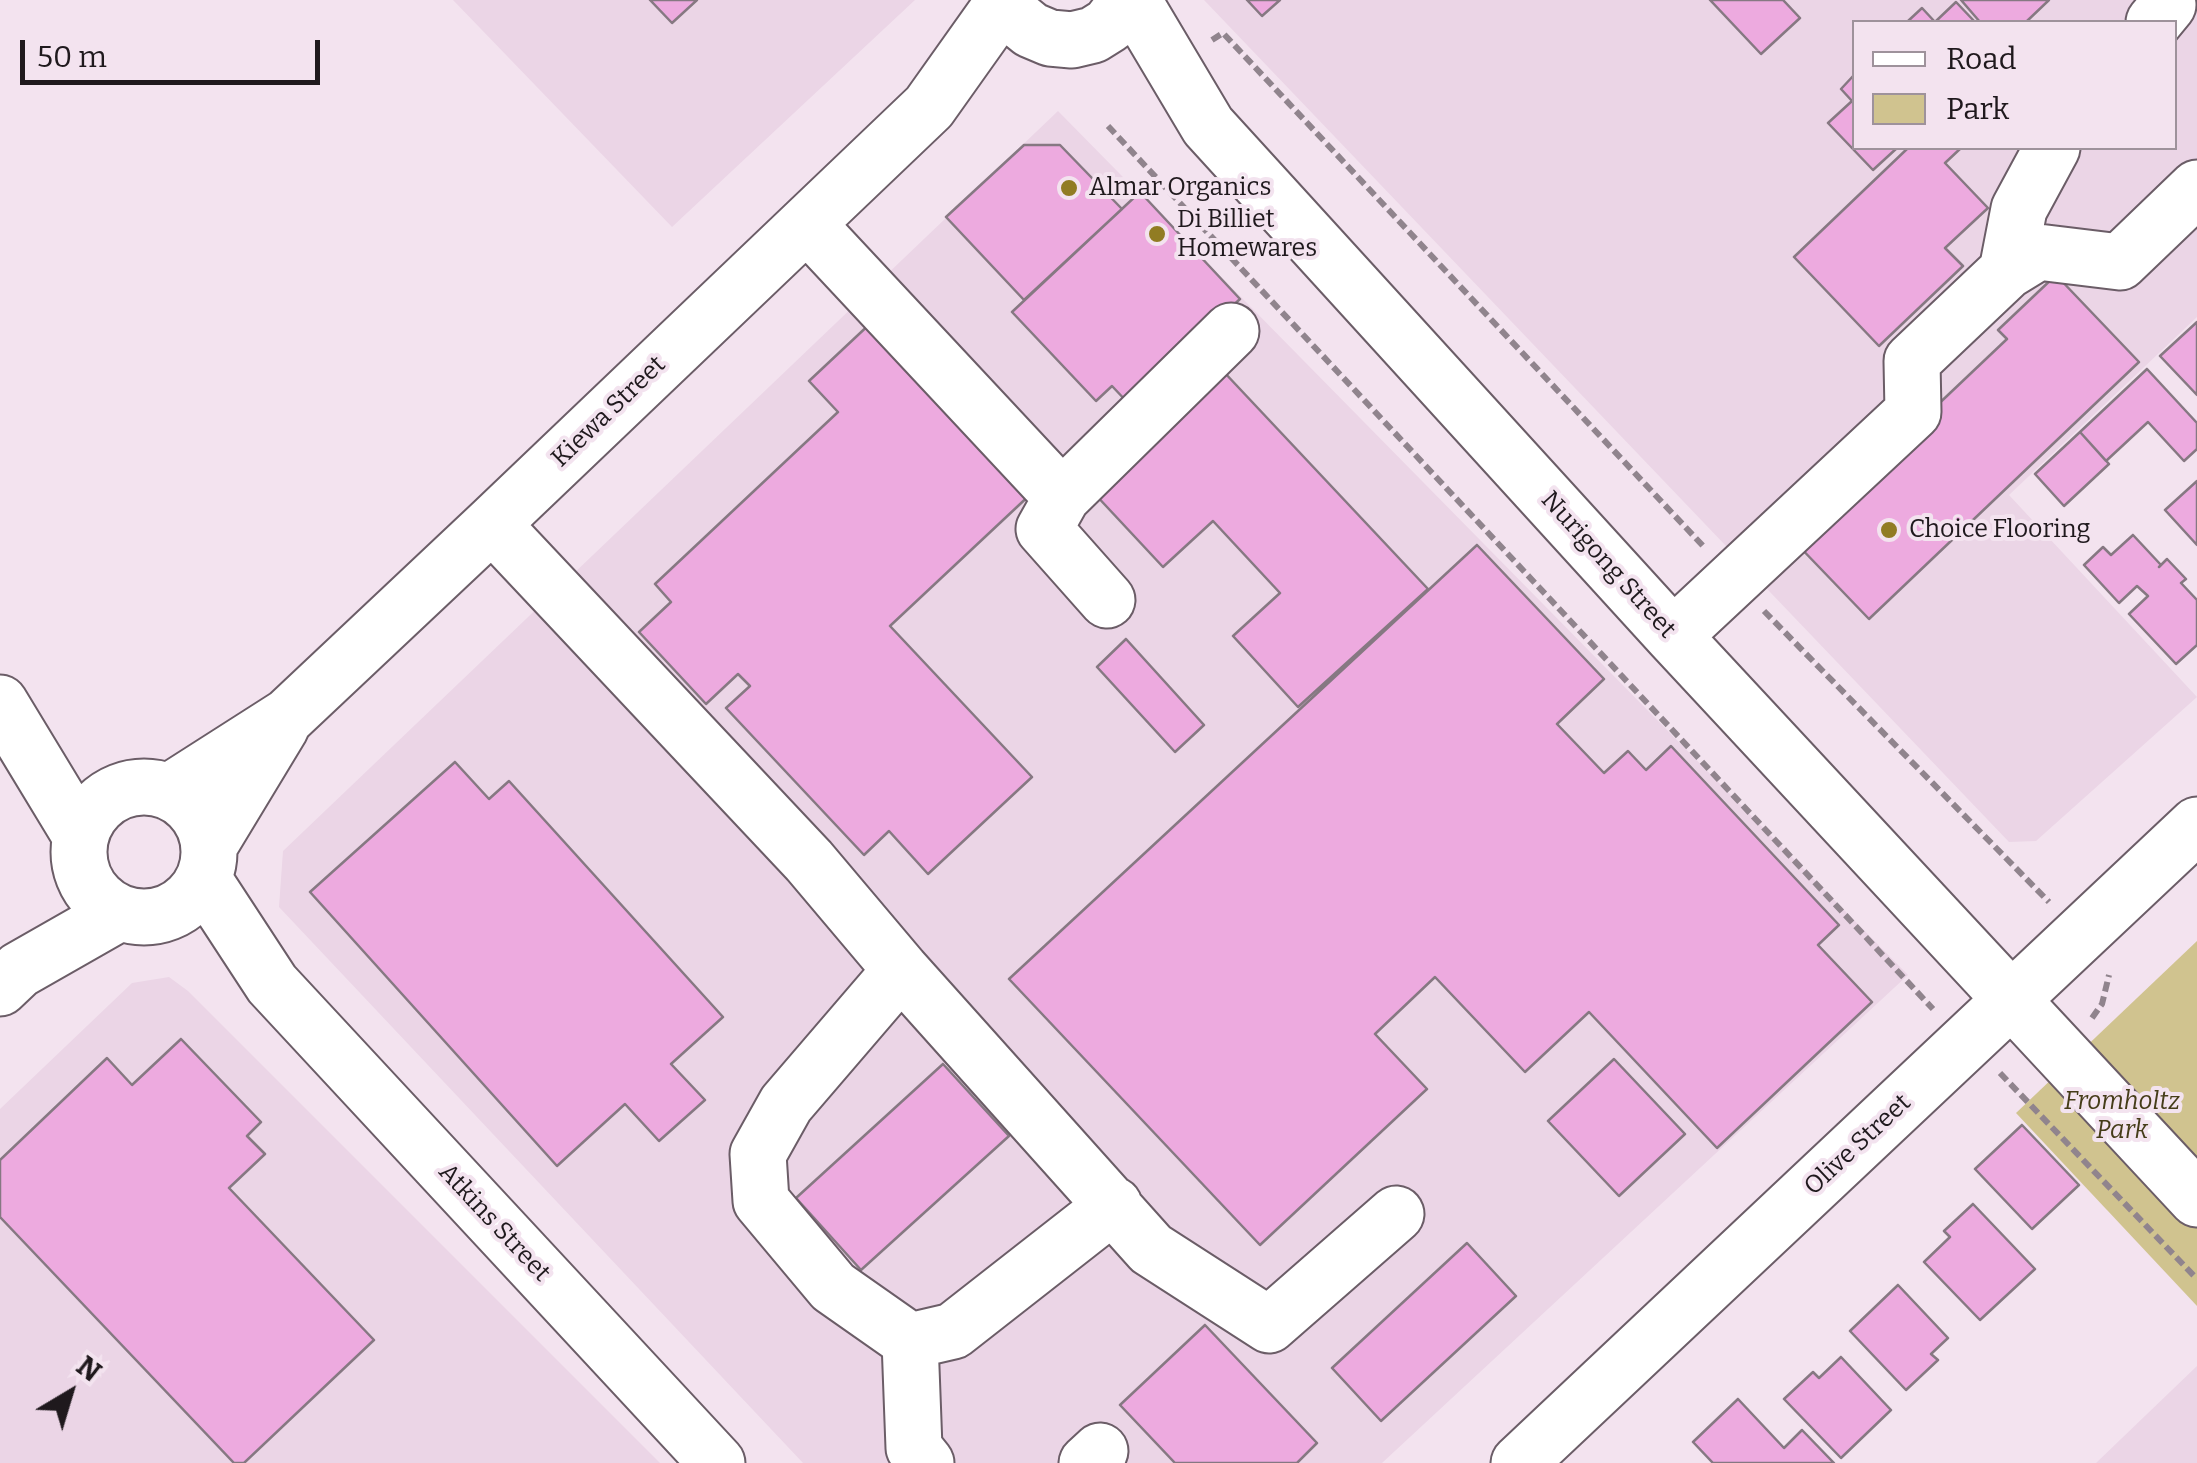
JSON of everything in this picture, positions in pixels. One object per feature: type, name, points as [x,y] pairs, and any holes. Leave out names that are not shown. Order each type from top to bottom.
[{"type":"street","points":[[1005,0],[1015,17],[1031,30],[1101,18]]},
{"type":"street","name":"Kiewa Street","points":[[145,791],[288,716],[930,107],[1005,0]]},
{"type":"street","name":"Kiewa Street","points":[[930,107],[1101,18]]},
{"type":"street","name":"Nurigong Street","points":[[1101,18],[1208,126],[1673,636],[2197,1200]]},
{"type":"street","points":[[2006,271],[2019,209],[2051,150]]},
{"type":"street","points":[[1673,636],[1913,412],[1912,361],[2006,271],[2038,252],[2120,262],[2197,188]]},
{"type":"street","points":[[807,224],[1062,497]]},
{"type":"street","points":[[1108,600],[1044,529],[1062,497],[1231,331]]},
{"type":"street","points":[[492,524],[810,861],[1151,1249],[1269,1325],[1396,1214]]},
{"type":"street","points":[[0,702],[145,791],[197,813],[206,863],[182,906],[135,915],[10,979]]},
{"type":"street","points":[[0,702],[80,852],[88,887],[101,902],[135,915]]},
{"type":"street","name":"Kiewa Street","points":[[206,863],[288,716]]},
{"type":"street","points":[[10,979],[80,852],[89,816],[102,801],[145,791]]},
{"type":"street","name":"Olive Street","points":[[1519,1463],[2197,825]]},
{"type":"street","name":"Atkins Street","points":[[206,863],[272,984],[717,1463]]},
{"type":"street","name":"Atkins Street","points":[[135,915],[272,984]]},
{"type":"street","points":[[902,970],[786,1104],[758,1154],[761,1201],[833,1286],[910,1341],[954,1331],[1114,1205]]},
{"type":"street","points":[[910,1341],[914,1448],[926,1463]]},
{"type":"path","points":[[1206,44],[1223,33],[1734,579],[2032,884]]},
{"type":"path","points":[[1108,126],[1914,990],[2020,1092],[2197,1279]]},
{"type":"shaded area","points":[[453,0],[915,0],[672,227]]},
{"type":"shaded area","points":[[1204,0],[2197,0],[2197,317],[2009,495],[2197,697],[2036,841],[2009,842]]},
{"type":"shaded area","points":[[1058,111],[1908,975],[1382,1463],[803,1463],[279,907],[283,851]]},
{"type":"shaded area","points":[[169,977],[188,991],[660,1463],[0,1463],[0,1109],[132,983]]},
{"type":"shaded area","points":[[2197,1366],[2197,1463],[2096,1463]]},
{"type":"green space","name":"Fromholtz Park","points":[[2197,941],[2197,1306],[2016,1113]]},
{"type":"building","points":[[650,0],[697,0],[672,23]]},
{"type":"building","points":[[1247,0],[1280,0],[1262,16]]},
{"type":"building","points":[[1710,0],[1783,0],[1800,18],[1761,54]]},
{"type":"building","points":[[1961,0],[2049,0],[2028,20],[1978,20]]},
{"type":"building","points":[[1956,2],[1973,20],[1937,20]]},
{"type":"building","points":[[1922,8],[1933,20],[1909,20]]},
{"type":"building","points":[[1852,77],[1852,101],[1841,89]]},
{"type":"building","points":[[1852,101],[1852,148],[1828,123]]},
{"type":"building","points":[[1024,145],[1060,145],[1122,209],[1024,300],[946,217]]},
{"type":"building","points":[[1854,150],[1895,150],[1873,170]]},
{"type":"building","points":[[1906,150],[1959,150],[1945,163],[1988,208],[1945,248],[1963,266],[1879,346],[1794,257]]},
{"type":"building","points":[[1140,192],[1240,299],[1128,403],[1112,386],[1096,401],[1012,312]]},
{"type":"building","points":[[2056,275],[2139,362],[1869,619],[1794,541],[2007,339],[1998,330]]},
{"type":"building","points":[[874,320],[1034,491],[890,626],[1032,777],[928,874],[889,831],[864,855],[726,708],[750,686],[738,674],[706,704],[639,632],[671,602],[655,584],[838,412],[809,381]]},
{"type":"building","points":[[2197,322],[2197,395],[2160,356]]},
{"type":"building","points":[[2147,369],[2197,423],[2197,449],[2184,461],[2148,422],[2106,461],[2080,432]]},
{"type":"building","points":[[1223,371],[1428,589],[1298,707],[1233,636],[1280,593],[1213,521],[1163,567],[1093,492]]},
{"type":"building","points":[[2080,432],[2109,464],[2064,506],[2035,474]]},
{"type":"building","points":[[2197,481],[2197,545],[2165,510]]},
{"type":"building","points":[[2133,535],[2161,565],[2167,559],[2186,579],[2181,583],[2197,600],[2197,645],[2176,664],[2129,614],[2148,596],[2137,586],[2119,603],[2084,565],[2103,547],[2111,555]]},
{"type":"building","points":[[1477,545],[1604,679],[1557,724],[1604,773],[1628,751],[1646,770],[1671,746],[1839,925],[1818,945],[1872,1002],[1717,1148],[1589,1012],[1525,1072],[1435,977],[1375,1034],[1427,1089],[1260,1245],[1009,979]]},
{"type":"building","points":[[1126,639],[1204,725],[1175,752],[1097,667]]},
{"type":"building","points":[[455,762],[489,799],[509,781],[723,1017],[671,1064],[705,1100],[659,1141],[625,1104],[557,1166],[310,892]]},
{"type":"building","points":[[181,1039],[261,1122],[247,1136],[265,1154],[229,1188],[374,1340],[244,1463],[234,1463],[0,1217],[0,1160],[107,1058],[132,1085]]},
{"type":"building","points":[[1614,1059],[1685,1134],[1619,1196],[1548,1121]]},
{"type":"building","points":[[943,1064],[1009,1136],[861,1270],[796,1198]]},
{"type":"building","points":[[2022,1125],[2079,1185],[2032,1229],[1975,1169]]},
{"type":"building","points":[[1973,1204],[2035,1269],[1980,1320],[1924,1262],[1950,1237],[1944,1231]]},
{"type":"building","points":[[1467,1243],[1516,1296],[1381,1421],[1332,1368]]},
{"type":"building","points":[[1898,1285],[1948,1338],[1931,1354],[1938,1360],[1906,1390],[1850,1331]]},
{"type":"building","points":[[1205,1325],[1317,1443],[1297,1463],[1175,1463],[1120,1405]]},
{"type":"building","points":[[1841,1357],[1891,1410],[1841,1458],[1784,1399],[1813,1372],[1819,1378]]},
{"type":"building","points":[[1738,1399],[1784,1448],[1802,1430],[1834,1463],[1713,1463],[1693,1442]]},
{"type":"place","name":"Almar Organics","points":[[1069,188]]},
{"type":"place","name":"Di Billiet Homewares","points":[[1157,234]]},
{"type":"place","name":"Choice Flooring","points":[[1889,530]]}]
